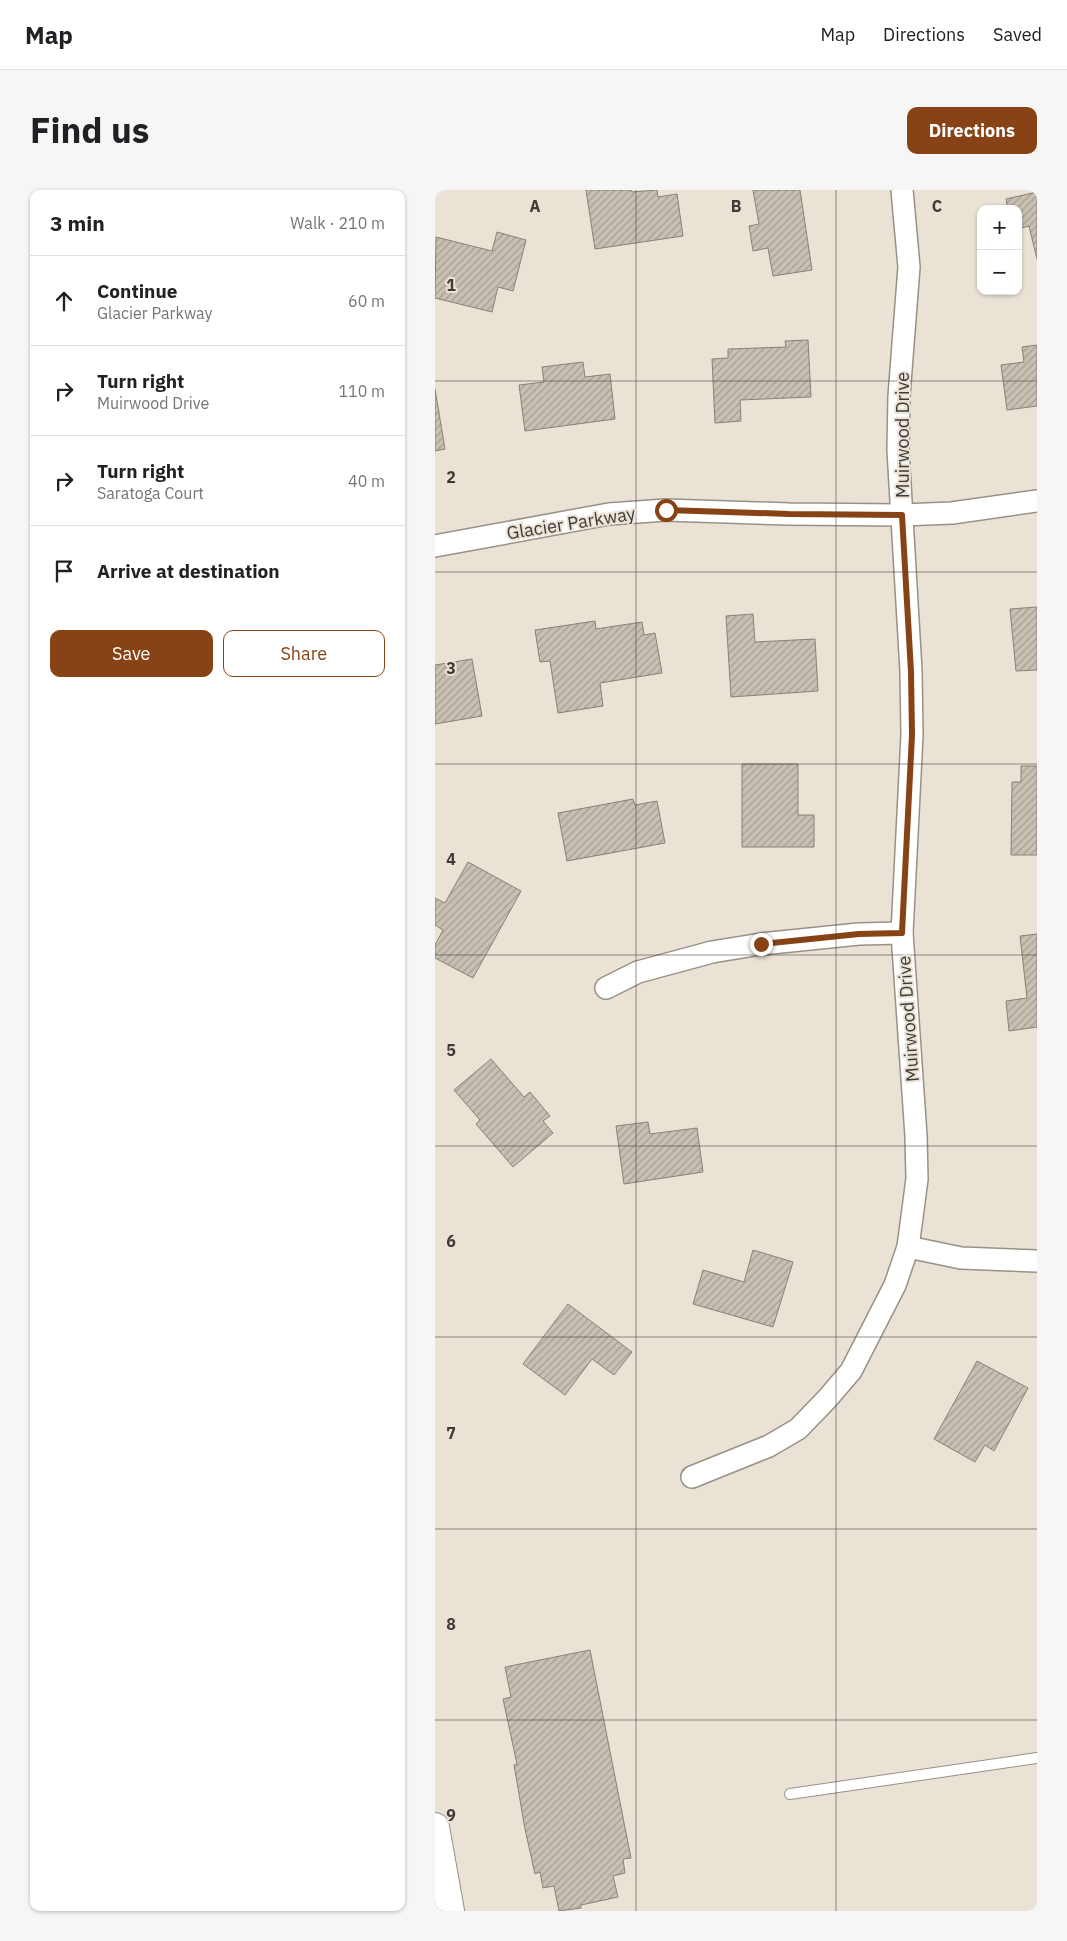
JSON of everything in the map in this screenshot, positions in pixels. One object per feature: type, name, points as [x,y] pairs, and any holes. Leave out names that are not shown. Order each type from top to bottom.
[{"type":"street","name":"Muirwood Drive","points":[[692,1477],[769,1446],[798,1429],[827,1399],[851,1371],[895,1285],[908,1247],[917,1179],[917,1136],[902,933],[912,735],[911,672],[898,450],[899,396],[909,267],[902,190]]},
{"type":"street","name":"Glacier Parkway","points":[[435,546],[609,514],[657,511],[902,515],[952,513],[1037,501]]},
{"type":"street","points":[[606,988],[638,972],[712,952],[761,944],[859,934],[902,933]]},
{"type":"street","points":[[908,1247],[961,1258],[1037,1261]]},
{"type":"street","points":[[435,1827],[450,1911]]},
{"type":"lane","points":[[790,1794],[1037,1758]]},
{"type":"building","points":[[586,190],[631,190],[632,192],[657,190],[658,197],[677,194],[683,236],[595,249]]},
{"type":"building","points":[[753,190],[800,190],[812,270],[773,276],[768,248],[753,251],[749,226],[759,224]]},
{"type":"building","points":[[1037,192],[1037,259],[1029,226],[1022,228],[1022,205],[1007,205],[1006,199]]},
{"type":"building","points":[[497,232],[526,240],[513,291],[498,287],[492,312],[435,298],[436,237],[492,251]]},
{"type":"building","points":[[808,340],[811,397],[740,400],[741,421],[715,423],[712,359],[728,358],[728,349],[786,347],[785,341]]},
{"type":"building","points":[[1037,345],[1037,406],[1007,410],[1001,365],[1024,362],[1022,347]]},
{"type":"building","points":[[583,362],[585,377],[610,374],[615,419],[525,431],[519,385],[544,382],[542,367]]},
{"type":"building","points":[[435,389],[445,449],[435,451]]},
{"type":"building","points":[[1037,607],[1037,670],[1016,671],[1010,609]]},
{"type":"building","points":[[753,614],[755,642],[815,639],[818,691],[731,697],[726,616]]},
{"type":"building","points":[[595,621],[596,629],[642,622],[644,635],[655,633],[662,673],[600,683],[603,706],[558,713],[550,661],[540,662],[535,630]]},
{"type":"building","points":[[472,659],[482,716],[435,724],[435,665]]},
{"type":"building","points":[[742,764],[798,764],[798,815],[814,815],[814,847],[742,847]]},
{"type":"building","points":[[1021,766],[1037,766],[1037,855],[1011,855],[1012,782],[1021,782]]},
{"type":"building","points":[[633,799],[635,805],[657,801],[665,843],[567,861],[558,813]]},
{"type":"building","points":[[468,862],[521,891],[473,978],[435,958],[435,945],[443,930],[435,925],[435,898],[445,903]]},
{"type":"building","points":[[1037,934],[1037,1027],[1009,1031],[1006,1001],[1027,998],[1020,936]]},
{"type":"building","points":[[491,1059],[524,1097],[530,1092],[550,1116],[543,1121],[553,1133],[513,1167],[476,1124],[480,1120],[454,1090]]},
{"type":"building","points":[[648,1122],[650,1134],[697,1128],[703,1172],[624,1184],[616,1126]]},
{"type":"building","points":[[753,1250],[793,1262],[773,1327],[693,1304],[703,1270],[744,1282]]},
{"type":"building","points":[[568,1304],[632,1352],[614,1375],[592,1359],[565,1395],[523,1364]]},
{"type":"building","points":[[977,1361],[1028,1388],[994,1451],[985,1445],[975,1462],[934,1439]]},
{"type":"building","points":[[590,1650],[631,1858],[623,1859],[625,1873],[613,1876],[618,1897],[581,1905],[581,1908],[559,1911],[554,1886],[543,1888],[540,1872],[535,1874],[525,1829],[514,1765],[517,1764],[503,1699],[511,1697],[505,1667]]},
{"type":"route","points":[[666,510],[902,515],[911,672],[912,735],[902,933],[859,934],[761,944]]}]
